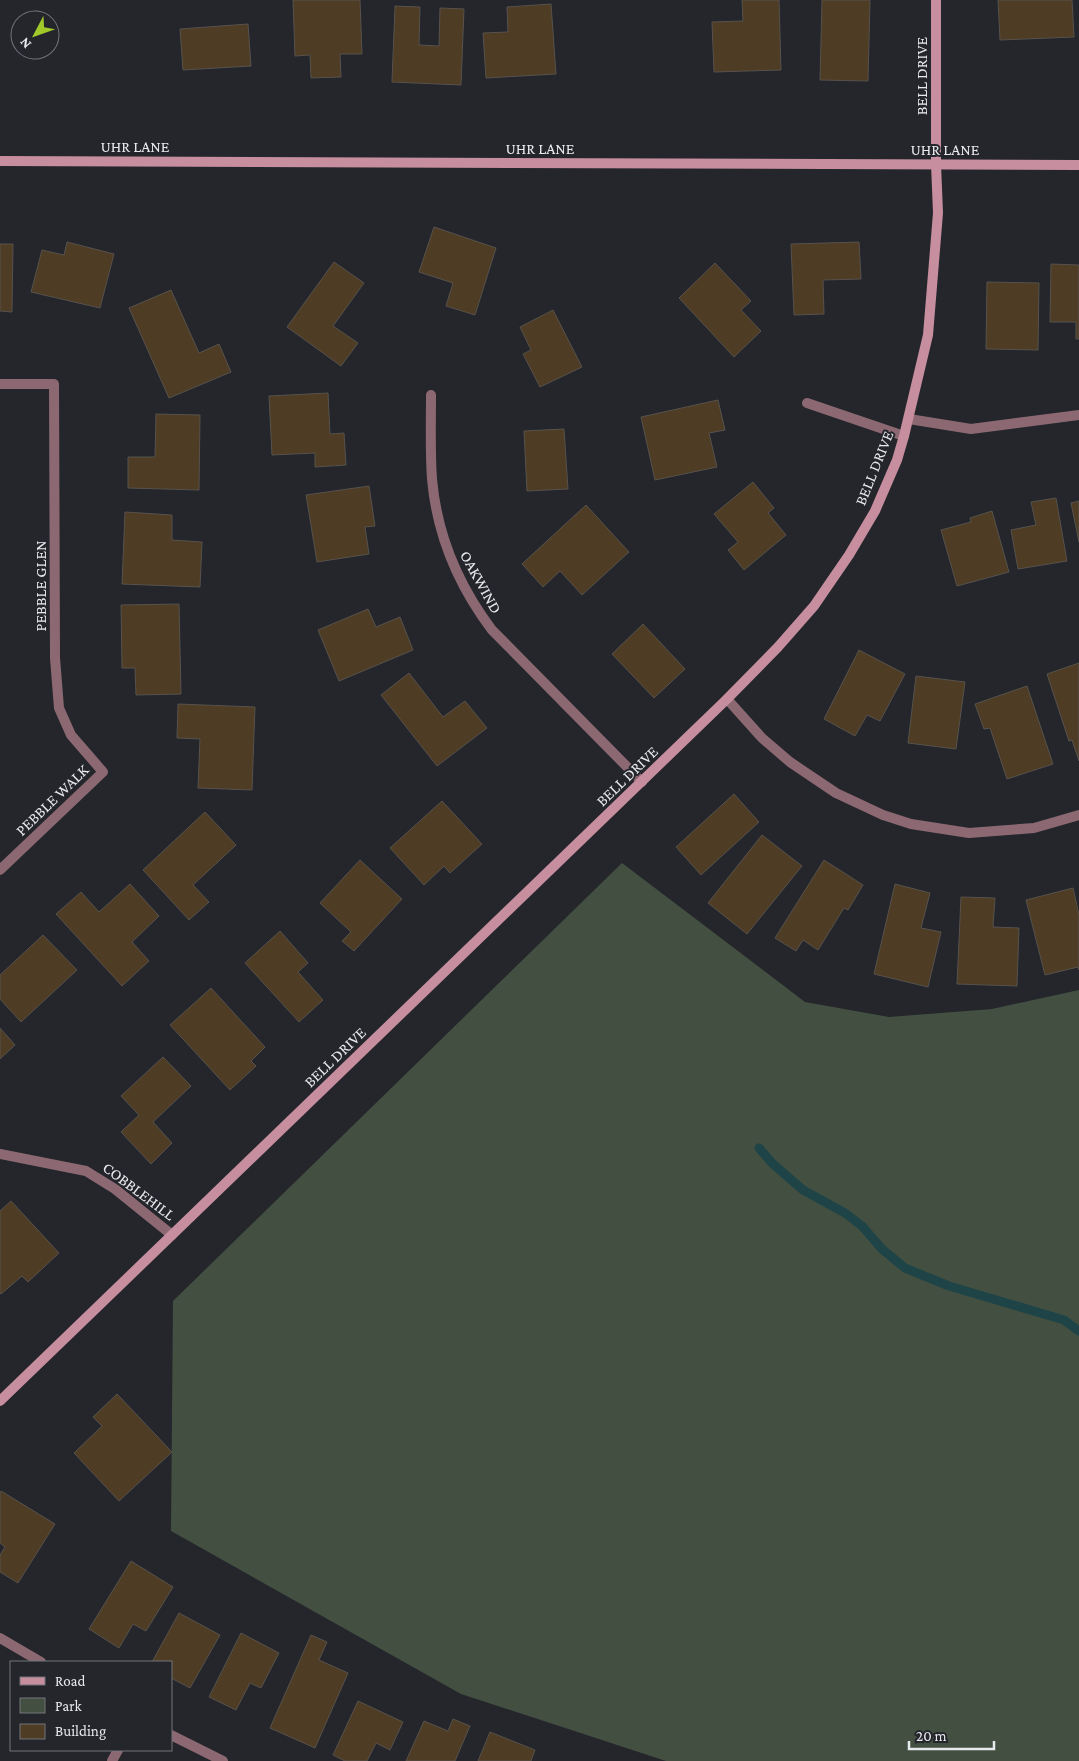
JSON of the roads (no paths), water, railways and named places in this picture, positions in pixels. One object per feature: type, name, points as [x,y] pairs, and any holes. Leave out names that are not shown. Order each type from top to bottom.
[{"type":"street","name":"BELL DRIVE","points":[[0,1401],[727,699],[778,648],[814,606],[844,562],[875,511],[897,460],[909,419],[928,335],[938,213],[936,164],[936,0]]},
{"type":"street","name":"UHR LANE","points":[[0,161],[1079,165]]},
{"type":"street","name":"PEBBLE GLEN","points":[[0,384],[54,384],[55,658],[59,708],[71,735],[103,772]]},
{"type":"street","name":"OAKWIND","points":[[431,395],[432,480],[441,534],[461,584],[475,608],[492,630],[642,782]]},
{"type":"street","points":[[807,403],[904,436]]},
{"type":"street","points":[[909,419],[971,429],[1079,415]]},
{"type":"street","points":[[727,699],[762,738],[790,762],[836,793],[892,818],[911,824],[969,833],[1034,828],[1079,815]]},
{"type":"street","name":"PEBBLE WALK","points":[[0,870],[103,772]]},
{"type":"street","name":"COBBLEHILL","points":[[0,1154],[86,1170],[115,1189],[172,1235]]},
{"type":"street","points":[[0,1638],[39,1661]]},
{"type":"street","points":[[172,1735],[223,1761]]},
{"type":"waterway","points":[[759,1148],[772,1163],[803,1190],[845,1213],[862,1226],[882,1249],[905,1268],[949,1286],[1064,1320],[1079,1331]]}]
